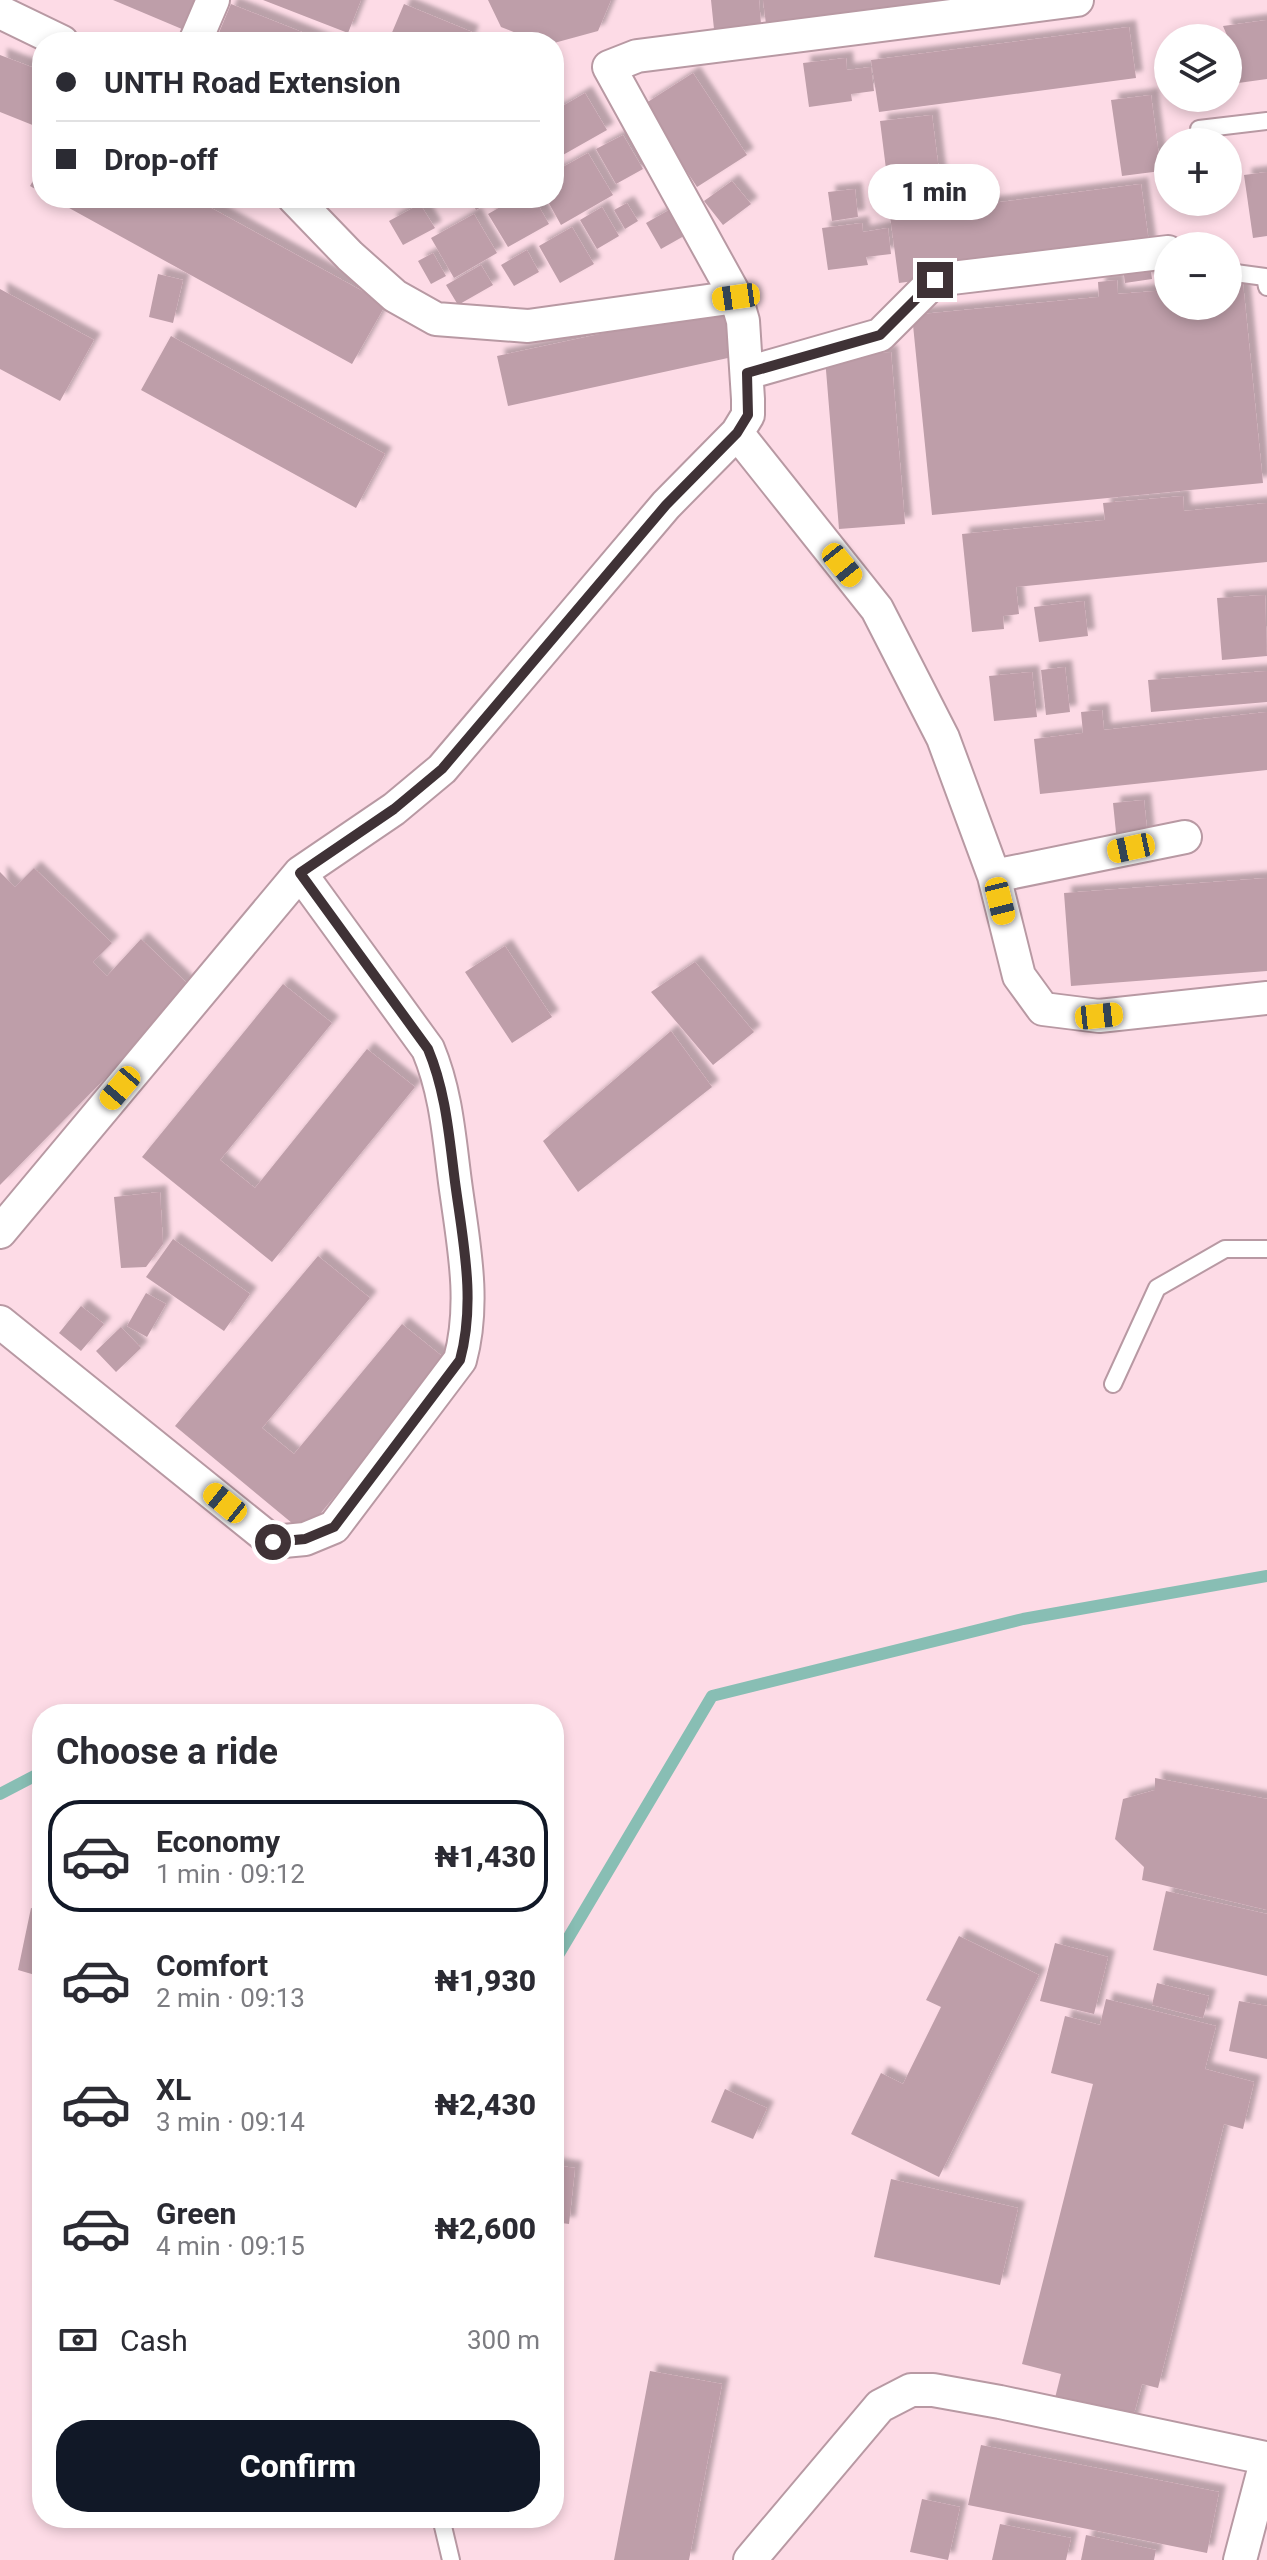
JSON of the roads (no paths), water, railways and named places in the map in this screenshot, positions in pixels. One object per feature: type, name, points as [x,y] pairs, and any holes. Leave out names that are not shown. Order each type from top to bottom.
[{"type":"street","points":[[199,32],[213,0]]},
{"type":"street","points":[[0,1232],[300,873],[394,809],[442,769],[666,505],[737,433],[748,415],[743,321],[736,297],[609,67],[653,54],[1077,0]]},
{"type":"street","points":[[0,12],[41,32]]},
{"type":"street","points":[[304,208],[350,256],[395,296],[436,319],[528,326],[736,297]]},
{"type":"street","points":[[747,373],[880,335],[935,280],[1154,254]]},
{"type":"street","points":[[737,433],[877,609],[943,738],[994,876],[1019,976],[1043,1009],[1099,1016],[1267,998]]},
{"type":"street","points":[[994,876],[1185,837]]},
{"type":"street","points":[[0,1322],[273,1542],[305,1539],[334,1527],[460,1360],[467,1335],[470,1293],[442,1082],[428,1049],[300,873]]},
{"type":"street","points":[[750,2560],[880,2406],[911,2390],[933,2390],[1000,2402],[1266,2458],[1240,2560]]},
{"type":"lane","points":[[1208,128],[1267,121]]},
{"type":"lane","points":[[1242,274],[1265,277],[1267,287]]},
{"type":"lane","points":[[1113,1384],[1157,1288],[1225,1249],[1267,1249]]},
{"type":"lane","points":[[443,2528],[451,2560]]},
{"type":"waterway","points":[[564,1945],[712,1696],[1023,1619],[1267,1576]]},
{"type":"waterway","points":[[0,1794],[32,1777]]}]
